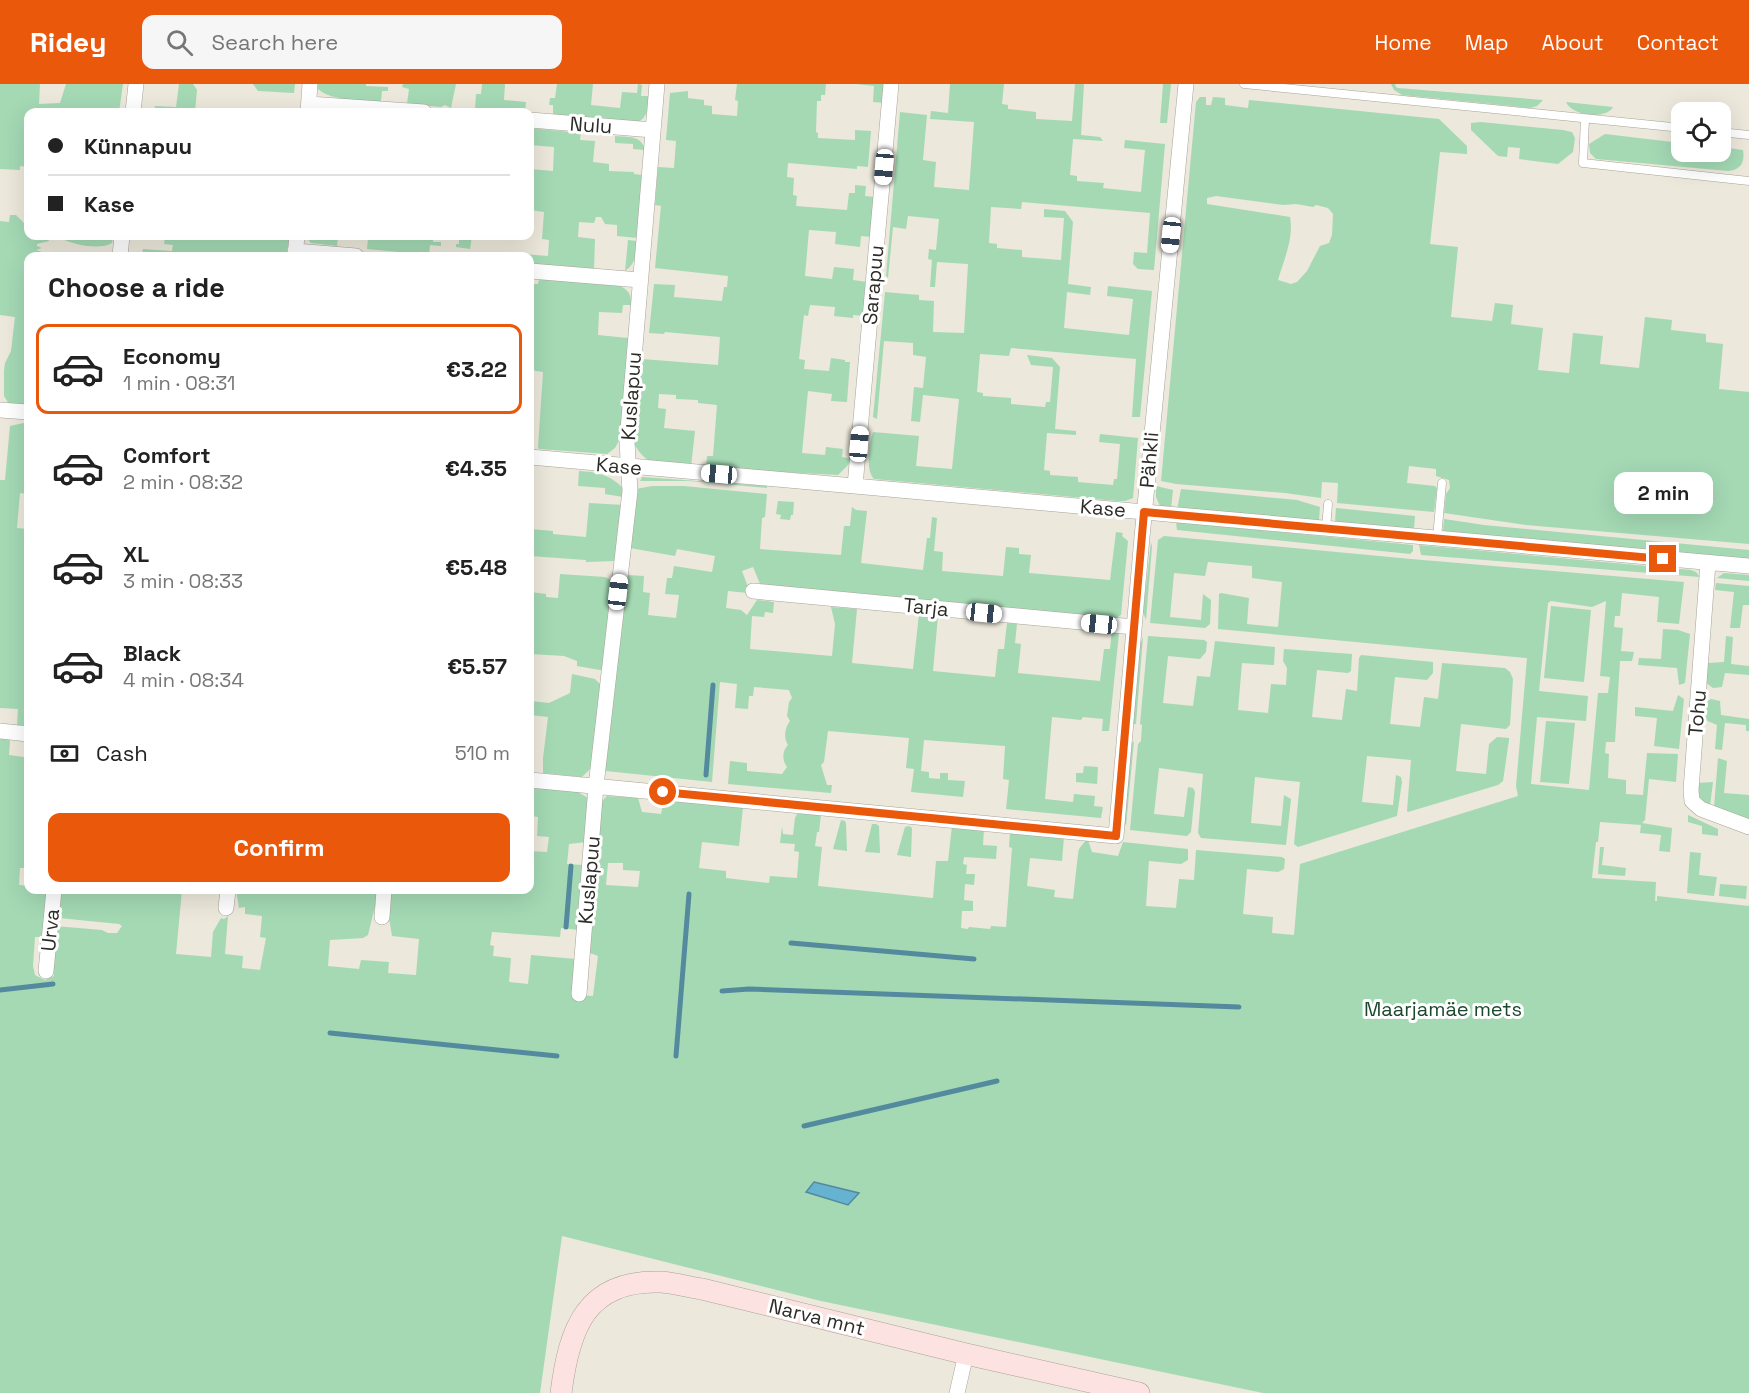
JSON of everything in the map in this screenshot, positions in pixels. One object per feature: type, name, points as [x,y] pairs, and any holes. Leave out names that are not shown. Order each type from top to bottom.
[{"type":"main road","name":"Narva mnt","points":[[561,1393],[569,1346],[576,1328],[600,1296],[630,1284],[662,1282],[702,1289],[966,1354],[1139,1393]]},
{"type":"street","points":[[133,108],[136,84]]},
{"type":"street","points":[[308,108],[310,84]]},
{"type":"street","name":"Kuslapuu","points":[[579,994],[596,786],[630,491],[627,442],[657,84]]},
{"type":"street","name":"Sarapuu","points":[[855,486],[891,84]]},
{"type":"street","name":"Pähkli","points":[[596,786],[1116,836],[1144,512],[1186,84]]},
{"type":"street","name":"Nulu","points":[[534,120],[653,130]]},
{"type":"street","points":[[534,271],[640,280]]},
{"type":"street","points":[[0,410],[24,412]]},
{"type":"street","name":"Kase","points":[[534,458],[1749,566]]},
{"type":"street","name":"Tohu","points":[[1708,563],[1692,801],[1701,809],[1749,827]]},
{"type":"street","name":"Tarja","points":[[753,591],[1134,627]]},
{"type":"street","points":[[0,731],[24,734]]},
{"type":"street","points":[[534,780],[596,786]]},
{"type":"street","name":"Urva","points":[[46,971],[54,894]]},
{"type":"street","points":[[226,908],[228,894]]},
{"type":"street","points":[[382,917],[384,894]]},
{"type":"street","points":[[957,1393],[966,1354]]},
{"type":"lane","points":[[1244,84],[1671,127]]},
{"type":"lane","points":[[1585,118],[1583,163],[1749,181]]},
{"type":"lane","points":[[1731,133],[1749,135]]},
{"type":"lane","points":[[1437,538],[1442,483]]},
{"type":"lane","points":[[1326,529],[1328,504]]},
{"type":"green space","points":[[0,84],[40,84],[39,104],[60,103],[66,84],[123,84],[120,108],[24,108],[24,166],[20,166],[20,170],[0,169]]},
{"type":"green space","points":[[179,84],[193,84],[197,90],[195,108],[155,108],[155,106],[176,107]]},
{"type":"green space","points":[[253,84],[295,84],[294,93],[258,91]]},
{"type":"green space","points":[[317,84],[366,84],[366,86],[388,87],[388,91],[382,91],[381,101],[348,100],[323,93],[318,89]]},
{"type":"green space","points":[[403,84],[456,84],[451,108],[445,105],[441,107],[407,104],[409,89],[402,87]]},
{"type":"green space","points":[[482,84],[505,84],[504,100],[526,102],[525,108],[475,108],[476,94],[481,94]]},
{"type":"green space","points":[[557,84],[593,84],[591,105],[620,108],[622,92],[637,93],[638,84],[642,85],[641,96],[649,96],[647,112],[637,123],[553,116],[553,105],[549,105],[550,98],[555,98]]},
{"type":"green space","points":[[737,84],[826,84],[825,95],[821,95],[821,101],[817,101],[816,132],[818,138],[855,140],[855,130],[871,131],[868,167],[857,166],[857,169],[788,163],[787,177],[794,178],[793,195],[797,196],[796,206],[847,210],[849,193],[855,193],[855,185],[866,186],[865,196],[876,197],[872,237],[861,236],[860,247],[835,244],[836,232],[809,230],[805,276],[832,279],[834,267],[854,269],[853,280],[867,282],[864,316],[853,315],[853,318],[834,316],[835,307],[810,305],[808,316],[804,315],[799,359],[805,360],[804,369],[829,371],[831,358],[850,362],[847,402],[831,401],[832,394],[808,391],[802,453],[825,455],[826,447],[843,449],[842,457],[852,459],[838,475],[706,468],[707,456],[713,456],[717,405],[698,403],[698,400],[676,399],[676,395],[659,394],[658,408],[666,409],[664,428],[695,431],[691,467],[652,462],[640,453],[635,445],[642,359],[718,365],[720,337],[665,332],[664,334],[649,333],[654,284],[675,285],[674,297],[722,301],[724,287],[727,287],[728,276],[655,268],[661,206],[655,205],[658,167],[674,168],[676,141],[666,140],[670,93],[688,91],[688,98],[704,100],[704,105],[712,106],[712,114],[737,116],[738,101],[735,100]]},
{"type":"green space","points":[[856,84],[885,84],[884,103],[873,102],[874,86]]},
{"type":"green space","points":[[950,84],[1004,84],[1002,104],[1008,105],[1008,109],[1036,112],[1036,119],[1072,121],[1075,84],[1084,84],[1081,135],[1100,137],[1103,141],[1073,139],[1070,175],[1077,176],[1077,181],[1104,183],[1103,188],[1141,192],[1145,150],[1124,148],[1125,140],[1165,144],[1154,270],[1138,269],[1133,264],[1134,252],[1147,253],[1150,213],[1022,202],[1021,209],[991,207],[989,243],[997,244],[997,248],[1022,250],[1022,257],[1061,260],[1064,218],[1044,217],[1044,209],[1065,211],[1073,222],[1068,284],[1091,287],[1090,295],[1067,292],[1064,328],[1129,335],[1133,299],[1107,296],[1108,286],[1152,291],[1140,417],[1132,417],[1136,359],[1011,348],[1009,356],[980,354],[977,392],[983,393],[983,396],[1011,398],[1011,404],[1045,407],[1046,402],[1050,402],[1053,367],[1031,365],[1027,355],[1052,358],[1060,367],[1055,429],[1076,431],[1076,435],[1047,433],[1044,470],[1050,471],[1050,475],[1078,477],[1078,482],[1113,485],[1114,479],[1117,479],[1120,444],[1099,442],[1100,434],[1138,438],[1133,498],[1117,501],[874,479],[871,475],[869,457],[873,432],[919,436],[916,466],[952,469],[959,399],[923,395],[920,422],[911,421],[914,387],[923,388],[926,357],[913,355],[913,343],[884,341],[877,419],[873,417],[885,292],[919,295],[919,300],[934,301],[933,332],[964,333],[968,264],[937,262],[935,287],[930,287],[932,260],[928,259],[929,249],[936,250],[939,219],[908,216],[906,229],[893,227],[888,278],[886,276],[900,112],[927,115],[923,160],[936,162],[934,187],[969,190],[974,122],[930,119],[931,111],[948,113]]},
{"type":"green space","points":[[1163,84],[1171,84],[1167,123],[1160,123]]},
{"type":"green space","points":[[1391,84],[1395,84],[1398,88],[1543,100],[1537,106],[1530,108],[1402,95],[1394,90]]},
{"type":"green space","points":[[1200,97],[1206,97],[1206,105],[1211,105],[1213,97],[1225,98],[1225,105],[1248,108],[1249,100],[1439,119],[1467,146],[1467,154],[1440,152],[1430,244],[1458,247],[1451,317],[1492,321],[1495,303],[1513,305],[1511,324],[1543,328],[1538,370],[1569,373],[1573,333],[1603,336],[1600,364],[1639,368],[1645,317],[1672,320],[1671,330],[1706,334],[1706,342],[1723,344],[1719,389],[1749,392],[1749,544],[1526,525],[1444,513],[1446,494],[1450,488],[1449,480],[1436,476],[1436,469],[1409,466],[1407,483],[1437,488],[1434,512],[1337,503],[1338,483],[1322,482],[1321,498],[1161,481],[1196,102]],"holes":[[[1216,196],[1283,205],[1296,204],[1313,207],[1316,205],[1328,208],[1333,214],[1332,235],[1329,243],[1320,246],[1307,271],[1297,282],[1291,284],[1278,280],[1290,241],[1290,217],[1207,204],[1207,198]]]},
{"type":"green space","points":[[1566,102],[1613,107],[1604,114],[1589,115],[1575,111]]},
{"type":"green space","points":[[1481,122],[1572,132],[1575,138],[1573,152],[1558,164],[1519,159],[1520,148],[1508,147],[1507,157],[1498,156],[1471,130],[1471,123]]},
{"type":"green space","points":[[534,128],[581,133],[580,140],[595,141],[593,162],[609,164],[609,171],[634,172],[634,174],[642,175],[637,238],[617,236],[617,225],[605,224],[601,217],[596,217],[594,223],[579,222],[578,237],[595,239],[594,270],[534,264],[534,255],[548,256],[549,240],[542,239],[544,212],[534,211],[534,169],[553,171],[554,147],[534,145]]},
{"type":"green space","points":[[1605,134],[1671,142],[1671,162],[1731,162],[1731,148],[1743,150],[1743,158],[1739,167],[1728,171],[1596,159],[1590,153],[1589,144]]},
{"type":"green space","points":[[615,136],[637,139],[645,150],[633,149],[633,144],[615,143]]},
{"type":"green space","points":[[10,215],[16,215],[24,223],[24,240],[49,241],[37,244],[42,248],[36,250],[42,252],[24,252],[24,406],[9,404],[4,396],[5,363],[11,351],[15,317],[0,315],[0,221],[9,222]]},
{"type":"green space","points":[[65,240],[112,240],[112,243],[100,246],[76,244]]},
{"type":"green space","points":[[165,240],[289,240],[287,252],[143,252],[143,249],[172,251],[173,245],[164,244]]},
{"type":"green space","points":[[308,240],[338,240],[337,246],[311,243]]},
{"type":"green space","points":[[368,240],[441,242],[441,246],[430,245],[429,252],[367,249]]},
{"type":"green space","points":[[459,240],[471,240],[470,249],[456,247],[456,244],[459,244]]},
{"type":"green space","points":[[628,240],[637,241],[635,258],[625,271]]},
{"type":"green space","points":[[539,279],[620,286],[628,291],[631,305],[623,305],[622,313],[599,312],[598,335],[628,338],[620,439],[615,448],[607,454],[539,449],[538,447],[543,372],[534,371],[534,284],[538,284]]},
{"type":"green space","points":[[24,423],[24,494],[20,493],[17,528],[24,529],[24,726],[17,725],[18,709],[0,708],[0,480],[5,480],[10,426]]},
{"type":"green space","points":[[579,471],[598,473],[608,477],[623,488],[623,497],[605,494],[605,488],[578,486]]},
{"type":"green space","points":[[642,477],[767,486],[767,488],[689,481],[640,481]]},
{"type":"green space","points":[[652,486],[684,486],[767,494],[765,517],[762,518],[760,549],[841,555],[844,526],[850,526],[852,507],[856,510],[867,511],[861,563],[923,570],[932,517],[937,518],[934,551],[943,552],[942,571],[1003,576],[1006,547],[1019,548],[1019,554],[1031,555],[1029,573],[1110,580],[1116,532],[1123,533],[1122,536],[1128,541],[1121,615],[1116,618],[760,584],[753,567],[742,571],[748,593],[728,591],[726,608],[741,610],[747,615],[757,600],[774,602],[773,613],[765,612],[764,617],[752,616],[750,649],[832,656],[835,624],[831,607],[857,609],[852,663],[913,669],[919,614],[938,616],[933,671],[995,677],[998,649],[1004,649],[1007,623],[1017,624],[1015,643],[1021,644],[1018,673],[1100,681],[1104,649],[1110,649],[1112,629],[1119,633],[1109,731],[1102,731],[1103,719],[1083,717],[1081,720],[1052,717],[1045,799],[1073,802],[1074,794],[1095,796],[1094,806],[1103,807],[1101,818],[1006,809],[1009,780],[1003,779],[1005,746],[924,740],[921,771],[929,772],[929,778],[940,779],[940,773],[948,773],[948,780],[965,781],[963,797],[911,792],[914,769],[906,768],[909,738],[828,731],[824,762],[821,765],[827,785],[832,785],[831,793],[728,784],[730,761],[747,763],[747,771],[782,774],[787,767],[783,756],[788,745],[785,732],[790,721],[787,716],[789,702],[792,698],[789,690],[754,687],[753,696],[749,696],[748,709],[735,708],[737,684],[720,682],[712,782],[606,771],[628,575],[644,576],[643,592],[650,593],[648,615],[676,618],[679,595],[665,594],[667,578],[672,578],[674,566],[712,572],[715,556],[677,549],[675,556],[630,548],[636,489]]},
{"type":"green space","points":[[1156,486],[1173,490],[1171,509],[1160,506],[1156,497]]},
{"type":"green space","points":[[1181,489],[1297,500],[1320,507],[1319,520],[1177,510]]},
{"type":"green space","points":[[778,501],[794,502],[793,515],[790,520],[780,519],[781,515],[776,514]]},
{"type":"green space","points":[[589,503],[624,505],[615,561],[586,562],[586,560],[534,556],[534,529],[553,531],[553,534],[586,537]]},
{"type":"green space","points":[[1336,508],[1415,516],[1414,529],[1335,522]]},
{"type":"green space","points":[[1444,519],[1484,525],[1749,550],[1749,559],[1443,531]]},
{"type":"green space","points":[[1176,522],[1413,545],[1413,551],[1410,554],[1177,530]]},
{"type":"green space","name":"Maarjamäe mets","points":[[1164,536],[1684,582],[1679,624],[1657,622],[1659,597],[1622,593],[1620,616],[1615,616],[1614,627],[1623,628],[1621,651],[1634,652],[1632,661],[1620,661],[1615,742],[1606,742],[1605,753],[1609,754],[1608,778],[1626,780],[1626,794],[1643,795],[1647,753],[1678,754],[1676,782],[1649,779],[1645,820],[1642,823],[1672,828],[1670,852],[1659,851],[1661,835],[1640,833],[1641,825],[1600,822],[1592,878],[1656,882],[1655,901],[1657,901],[1657,896],[1749,906],[1749,1393],[1263,1393],[821,1301],[562,1236],[540,1393],[0,1393],[0,738],[10,740],[9,755],[24,757],[24,868],[20,868],[19,885],[24,886],[24,894],[50,894],[45,937],[35,937],[33,966],[35,975],[45,980],[54,976],[52,963],[55,926],[117,933],[122,926],[59,918],[56,915],[57,894],[182,894],[176,954],[211,957],[213,932],[221,918],[228,916],[225,954],[243,956],[242,968],[260,970],[266,938],[260,937],[262,916],[245,914],[245,907],[239,908],[237,894],[378,894],[368,935],[363,938],[330,940],[328,966],[359,969],[361,960],[389,962],[388,973],[416,975],[419,939],[392,936],[387,894],[534,894],[534,851],[547,852],[549,837],[537,836],[538,817],[534,816],[534,788],[576,791],[588,798],[587,842],[569,844],[567,864],[583,865],[579,930],[561,928],[560,937],[492,932],[490,945],[494,946],[493,956],[511,958],[509,982],[528,984],[531,955],[576,959],[575,995],[593,996],[598,956],[590,953],[588,948],[602,801],[607,796],[638,798],[642,812],[661,814],[663,804],[667,800],[743,807],[739,846],[702,842],[699,868],[726,871],[726,878],[769,883],[770,876],[797,878],[799,852],[794,851],[795,844],[780,843],[782,827],[783,834],[793,835],[797,814],[821,814],[815,846],[822,847],[818,886],[933,898],[936,861],[948,861],[952,826],[984,829],[983,845],[997,846],[996,859],[964,857],[963,864],[967,865],[966,874],[975,874],[974,885],[965,884],[964,900],[973,901],[973,911],[962,911],[961,928],[968,929],[969,927],[990,929],[991,926],[1006,927],[1012,848],[1009,847],[1010,832],[1064,837],[1062,861],[1030,858],[1027,886],[1055,890],[1054,897],[1073,899],[1079,849],[1086,840],[1092,852],[1118,856],[1123,842],[1188,849],[1188,860],[1181,864],[1149,861],[1146,906],[1176,908],[1179,879],[1194,880],[1196,850],[1282,857],[1285,859],[1284,869],[1278,872],[1247,869],[1243,914],[1273,917],[1272,933],[1294,935],[1300,864],[1518,796],[1516,786],[1527,658],[1218,629],[1219,594],[1221,593],[1249,598],[1247,624],[1278,627],[1282,582],[1252,578],[1252,566],[1208,562],[1205,576],[1174,573],[1170,617],[1201,620],[1203,594],[1211,600],[1210,624],[1205,628],[1150,623],[1158,540]],"holes":[[[1551,601],[1592,607],[1606,601],[1600,676],[1610,677],[1608,693],[1598,693],[1589,790],[1531,784],[1537,717],[1586,721],[1588,696],[1539,691],[1548,603]],[[608,863],[623,863],[623,870],[640,871],[638,887],[606,885]]]},
{"type":"green space","points":[[1151,542],[1152,547],[1146,620],[1143,612]]},
{"type":"green space","points":[[1419,545],[1691,570],[1700,577],[1421,555]]},
{"type":"green space","points":[[1724,573],[1749,575],[1749,581],[1717,578]]},
{"type":"green space","points":[[560,574],[605,577],[613,581],[603,669],[577,666],[577,661],[564,656],[534,654],[534,592],[558,598]]},
{"type":"green space","points":[[1716,583],[1749,586],[1749,605],[1743,605],[1740,628],[1730,628],[1734,592],[1715,590]]},
{"type":"green space","points":[[1551,606],[1591,610],[1584,682],[1544,678]]},
{"type":"green space","points":[[1663,629],[1690,634],[1685,683],[1679,685],[1677,668],[1638,665],[1639,658],[1661,659]]},
{"type":"green space","points":[[1148,636],[1207,642],[1206,652],[1200,659],[1168,656],[1163,703],[1193,706],[1197,676],[1210,677],[1215,641],[1275,647],[1274,665],[1242,663],[1238,710],[1268,713],[1271,684],[1286,685],[1287,668],[1283,661],[1284,649],[1352,654],[1351,671],[1348,673],[1317,670],[1312,717],[1342,720],[1346,689],[1357,691],[1361,655],[1433,662],[1433,673],[1427,680],[1395,677],[1390,724],[1420,727],[1424,697],[1438,699],[1442,663],[1505,668],[1513,679],[1510,725],[1506,729],[1461,724],[1456,771],[1486,774],[1489,744],[1497,737],[1509,738],[1503,781],[1498,785],[1408,812],[1411,760],[1367,756],[1362,802],[1393,805],[1396,775],[1401,777],[1397,816],[1298,847],[1294,844],[1300,782],[1255,777],[1251,823],[1281,826],[1284,795],[1291,799],[1286,845],[1201,838],[1198,833],[1203,774],[1159,768],[1154,814],[1184,817],[1188,787],[1193,788],[1195,792],[1191,832],[1187,836],[1130,830],[1138,744],[1141,741],[1142,725],[1140,724]]},
{"type":"green space","points":[[1726,636],[1733,637],[1731,664],[1749,666],[1749,675],[1725,673],[1722,687],[1713,688],[1706,683],[1708,663],[1724,662]]},
{"type":"green space","points":[[1143,637],[1136,724],[1133,724],[1140,644]]},
{"type":"green space","points":[[572,674],[595,679],[601,685],[592,767],[582,777],[543,773],[548,717],[534,715],[534,701],[549,703],[570,693]]},
{"type":"green space","points":[[1678,695],[1684,699],[1679,749],[1654,746],[1657,718],[1635,716],[1635,707],[1673,711]]},
{"type":"green space","points":[[1711,699],[1720,701],[1721,715],[1749,719],[1749,731],[1746,731],[1746,725],[1725,723],[1722,750],[1715,749],[1717,725],[1703,719],[1705,703]]},
{"type":"green space","points":[[1546,721],[1575,723],[1569,784],[1540,782]]},
{"type":"green space","points":[[1134,741],[1126,826],[1124,822]]},
{"type":"green space","points":[[1718,758],[1727,761],[1724,793],[1749,795],[1749,821],[1714,807]]},
{"type":"green space","points":[[1084,766],[1098,767],[1097,784],[1076,782],[1076,773],[1083,773]]},
{"type":"green space","points":[[1713,782],[1710,806],[1700,797],[1697,783]]},
{"type":"green space","points":[[1688,815],[1718,829],[1718,836],[1702,834],[1702,826],[1688,822]]},
{"type":"green space","points":[[841,820],[846,824],[847,851],[833,849]]},
{"type":"green space","points":[[872,824],[879,826],[880,853],[865,852]]},
{"type":"green space","points":[[905,827],[912,828],[911,857],[897,855]]},
{"type":"green space","points":[[1600,847],[1604,847],[1602,865],[1626,868],[1625,876],[1598,874]]},
{"type":"green space","points":[[1690,852],[1701,853],[1699,875],[1717,877],[1714,896],[1687,893]]},
{"type":"green space","points":[[1720,884],[1747,886],[1746,899],[1719,896]]},
{"type":"water","points":[[814,1182],[859,1193],[848,1205],[806,1192]]},
{"type":"waterway","points":[[706,775],[713,685]]},
{"type":"waterway","points":[[566,927],[571,866]]},
{"type":"waterway","points":[[676,1056],[689,894]]},
{"type":"waterway","points":[[791,943],[974,959]]},
{"type":"waterway","points":[[0,990],[53,984]]},
{"type":"waterway","points":[[722,991],[749,989],[1239,1007]]},
{"type":"waterway","points":[[330,1033],[557,1056]]},
{"type":"waterway","points":[[804,1126],[997,1081]]},
{"type":"route","points":[[663,792],[1116,836],[1144,512],[1663,559]]}]
